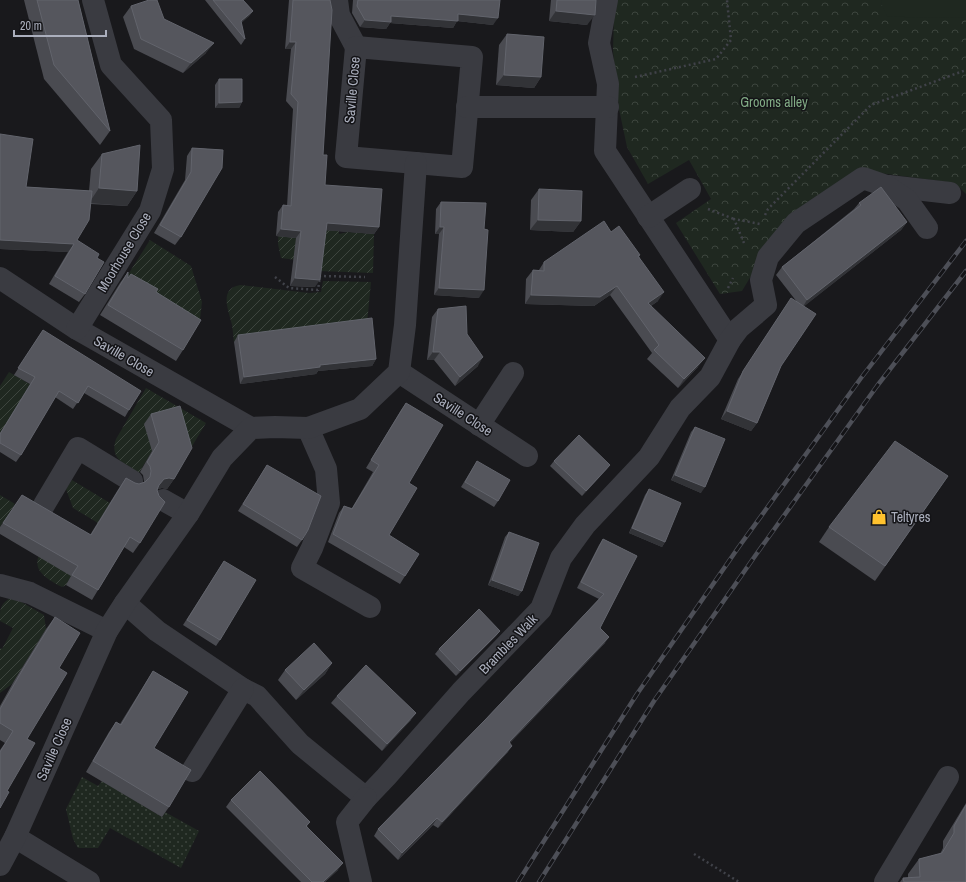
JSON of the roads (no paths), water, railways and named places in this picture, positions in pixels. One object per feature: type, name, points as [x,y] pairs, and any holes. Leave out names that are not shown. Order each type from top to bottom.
[{"type":"street","name":"Moorhouse Close","points":[[77,329],[150,211],[163,169],[160,120],[111,65],[92,0]]},
{"type":"street","points":[[337,0],[339,15],[356,47]]},
{"type":"street","points":[[607,0],[599,43],[608,84],[605,151],[730,340]]},
{"type":"street","name":"Saville Close","points":[[356,47],[472,57],[462,167],[346,157],[356,47]]},
{"type":"street","points":[[468,107],[608,107]]},
{"type":"street","points":[[251,428],[308,428],[360,409],[399,372],[405,325],[416,163]]},
{"type":"street","name":"Brambles Walk","points":[[361,882],[347,822],[366,798],[386,778],[461,692],[541,609],[561,558],[585,525],[649,457],[680,408],[710,377],[730,340],[739,328],[766,305],[761,280],[768,257],[796,223],[863,178],[886,186]]},
{"type":"street","points":[[886,186],[950,193]]},
{"type":"street","points":[[886,186],[907,200],[927,228]]},
{"type":"street","points":[[648,217],[690,189]]},
{"type":"street","name":"Saville Close","points":[[0,278],[77,329],[251,428],[222,458],[188,514],[107,631],[15,837],[0,865]]},
{"type":"street","name":"Saville Close","points":[[399,372],[527,456]]},
{"type":"street","points":[[479,424],[513,373]]},
{"type":"street","points":[[308,428],[326,469],[329,503],[312,548],[302,568],[370,607]]},
{"type":"street","points":[[44,505],[78,448],[132,481]]},
{"type":"street","points":[[163,500],[188,514]]},
{"type":"street","points":[[0,585],[30,593],[107,631]]},
{"type":"street","points":[[125,603],[157,631],[250,692],[300,744],[366,798]]},
{"type":"street","points":[[192,771],[250,692]]},
{"type":"street","points":[[885,882],[948,777]]},
{"type":"street","points":[[15,837],[90,882]]},
{"type":"railway","points":[[518,882],[637,694],[738,548],[861,378],[966,241]]},
{"type":"railway","points":[[539,882],[654,701],[755,556],[877,386],[966,271]]},
{"type":"place","name":"Teltyres","points":[[879,517]]},
{"type":"park label","name":"Grooms alley","points":[[774,102]]}]
